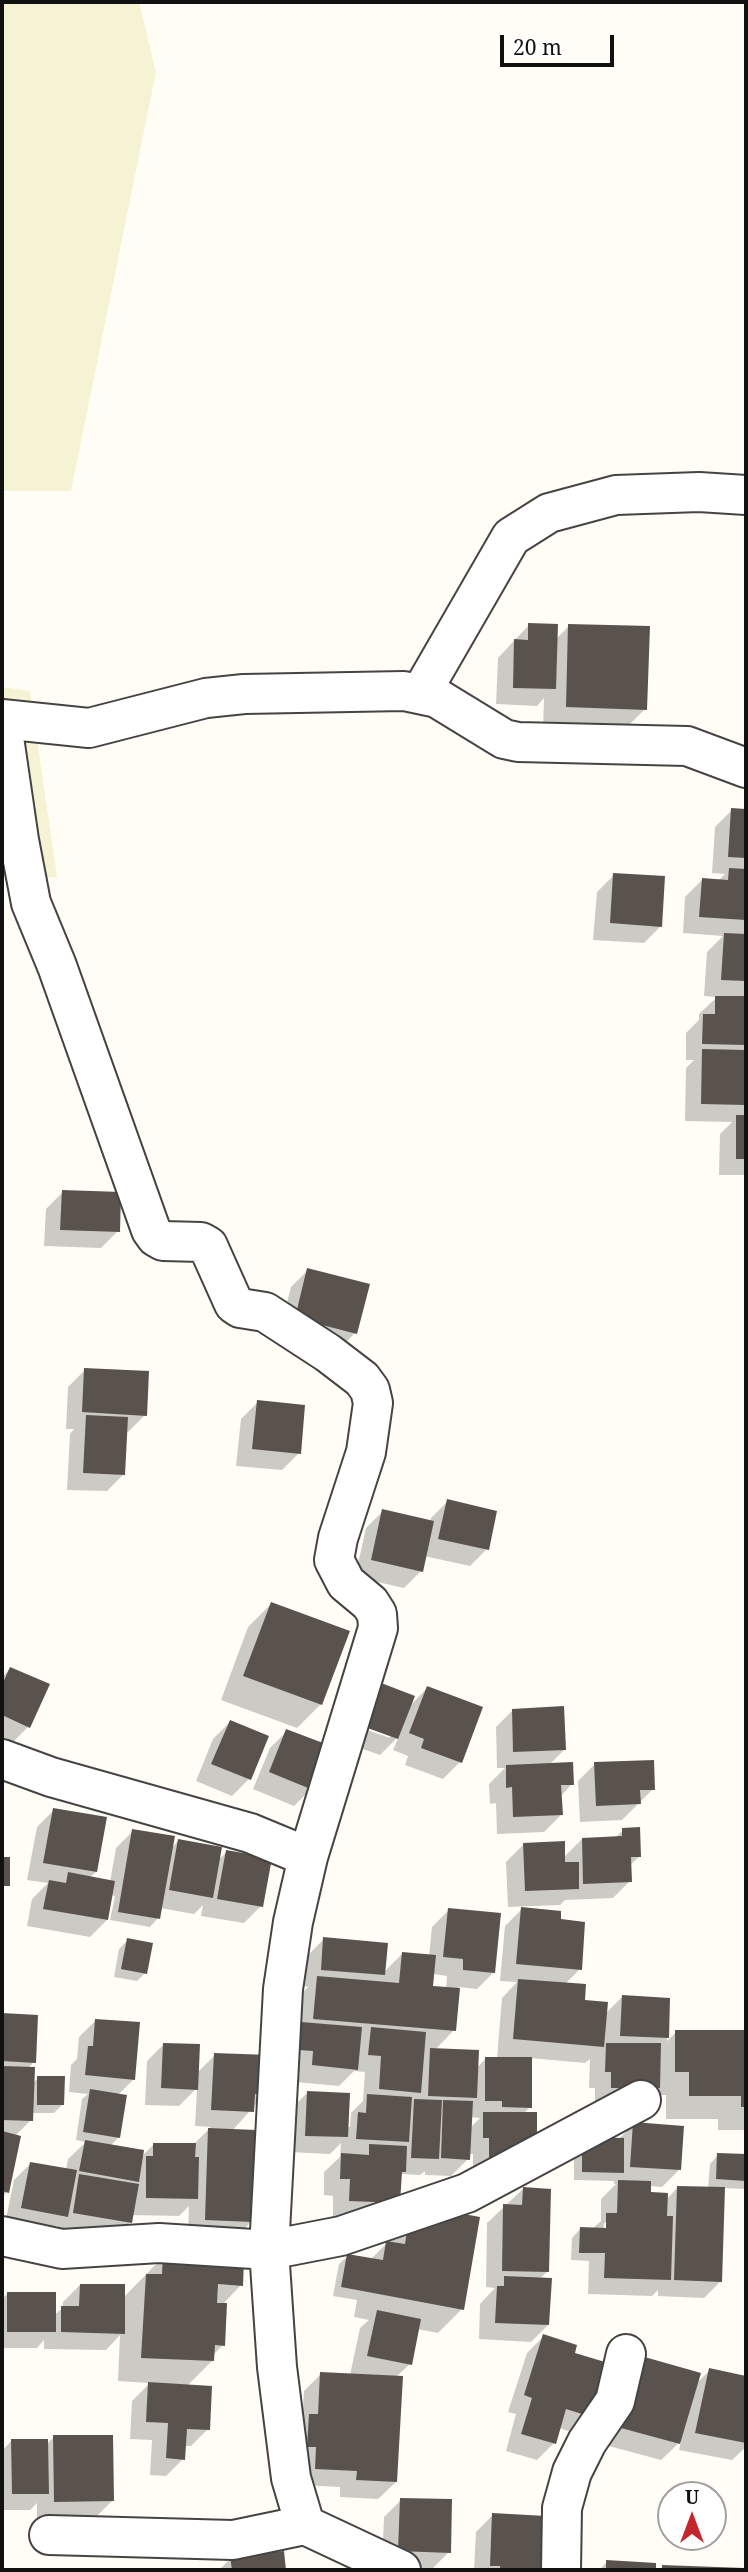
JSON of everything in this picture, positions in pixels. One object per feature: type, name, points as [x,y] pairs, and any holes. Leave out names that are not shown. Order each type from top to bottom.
[{"type":"street","points":[[421,693],[511,537],[549,513],[616,495],[699,492],[746,495]]},
{"type":"street","points":[[305,2525],[291,2479],[277,2367],[268,2250],[283,1989],[293,1922],[308,1857],[378,1628],[377,1614],[370,1603],[346,1583],[334,1560],[338,1538],[369,1438],[373,1403],[370,1390],[362,1379],[328,1353],[265,1312],[240,1308],[234,1304],[208,1246],[201,1242],[163,1241],[151,1230],[32,902],[19,840],[2,722],[89,728],[206,698],[244,694],[404,691],[436,698],[504,739],[518,742],[687,746],[746,768]]},
{"type":"street","points":[[2,1759],[51,1777],[250,1833],[308,1857]]},
{"type":"street","points":[[2,2236],[62,2249],[159,2243],[268,2250],[360,2231],[467,2193],[641,2099]]},
{"type":"street","points":[[561,2570],[562,2508],[572,2472],[587,2442],[615,2401],[626,2354]]},
{"type":"street","points":[[49,2535],[233,2540],[305,2525],[401,2570]]},
{"type":"shaded area","points":[[2,2],[139,2],[156,72],[71,491],[2,491]]},
{"type":"shaded area","points":[[2,687],[30,691],[57,877],[2,882]]},
{"type":"building","points":[[528,623],[558,624],[556,689],[513,688],[514,639],[528,640]]},
{"type":"building","points":[[568,624],[650,626],[647,710],[566,707]]},
{"type":"building","points":[[731,808],[746,809],[746,858],[728,857]]},
{"type":"building","points":[[729,868],[746,869],[746,920],[699,917],[702,878],[728,880]]},
{"type":"building","points":[[613,873],[665,876],[662,927],[610,923]]},
{"type":"building","points":[[724,933],[746,934],[746,981],[721,980]]},
{"type":"building","points":[[715,996],[746,996],[746,1045],[702,1044],[703,1014],[715,1014]]},
{"type":"building","points":[[702,1049],[746,1050],[746,1105],[701,1104]]},
{"type":"building","points":[[736,1115],[746,1115],[746,1159],[736,1159]]},
{"type":"building","points":[[62,1190],[121,1192],[120,1232],[60,1230]]},
{"type":"building","points":[[307,1268],[370,1284],[357,1334],[295,1318]]},
{"type":"building","points":[[84,1368],[149,1371],[147,1416],[82,1412]]},
{"type":"building","points":[[257,1400],[305,1405],[301,1454],[252,1449]]},
{"type":"building","points":[[86,1415],[128,1417],[125,1475],[83,1473]]},
{"type":"building","points":[[447,1499],[497,1511],[489,1550],[438,1539]]},
{"type":"building","points":[[382,1509],[434,1521],[423,1572],[371,1560]]},
{"type":"building","points":[[271,1602],[350,1631],[322,1705],[243,1676]]},
{"type":"building","points":[[10,1667],[50,1684],[30,1728],[2,1715],[2,1685]]},
{"type":"building","points":[[376,1681],[415,1696],[398,1739],[359,1725]]},
{"type":"building","points":[[427,1686],[483,1707],[462,1763],[421,1748],[424,1739],[409,1733]]},
{"type":"building","points":[[564,1706],[566,1750],[513,1752],[512,1709]]},
{"type":"building","points":[[230,1720],[269,1736],[251,1780],[211,1764]]},
{"type":"building","points":[[286,1729],[331,1746],[313,1790],[269,1772]]},
{"type":"building","points":[[654,1760],[655,1790],[640,1790],[641,1804],[596,1806],[594,1762]]},
{"type":"building","points":[[573,1762],[574,1785],[561,1785],[563,1815],[513,1817],[512,1787],[506,1788],[506,1765]]},
{"type":"building","points":[[53,1808],[107,1817],[97,1872],[43,1863]]},
{"type":"building","points":[[640,1827],[641,1857],[631,1857],[632,1882],[583,1884],[582,1838],[622,1836],[622,1828]]},
{"type":"building","points":[[132,1829],[175,1836],[160,1919],[118,1912]]},
{"type":"building","points":[[178,1839],[222,1847],[213,1898],[169,1890]]},
{"type":"building","points":[[565,1841],[565,1862],[579,1862],[579,1889],[525,1891],[523,1843]]},
{"type":"building","points":[[226,1850],[272,1858],[263,1907],[217,1899]]},
{"type":"building","points":[[2,1857],[10,1857],[10,1886],[2,1886]]},
{"type":"building","points":[[68,1872],[115,1881],[108,1920],[43,1909],[49,1880],[66,1883]]},
{"type":"building","points":[[521,1907],[561,1911],[561,1919],[585,1922],[582,1970],[516,1964]]},
{"type":"building","points":[[448,1908],[501,1913],[495,1973],[463,1970],[463,1959],[443,1957]]},
{"type":"building","points":[[323,1937],[388,1943],[385,1975],[321,1970]]},
{"type":"building","points":[[127,1938],[153,1943],[147,1974],[121,1969]]},
{"type":"building","points":[[402,1952],[436,1955],[433,1986],[460,1988],[456,2031],[313,2019],[317,1976],[399,1983]]},
{"type":"building","points":[[518,1979],[586,1984],[585,2000],[608,2002],[604,2047],[513,2039]]},
{"type":"building","points":[[622,1995],[670,1998],[669,2038],[620,2036]]},
{"type":"building","points":[[2,2013],[38,2015],[36,2063],[2,2061]]},
{"type":"building","points":[[95,2019],[140,2022],[135,2080],[85,2075],[88,2046],[93,2046]]},
{"type":"building","points":[[301,2022],[362,2027],[358,2070],[312,2065],[313,2051],[299,2050]]},
{"type":"building","points":[[371,2027],[426,2032],[421,2093],[379,2089],[381,2056],[368,2055]]},
{"type":"building","points":[[675,2030],[746,2030],[746,2107],[741,2107],[741,2096],[689,2096],[689,2072],[675,2072]]},
{"type":"building","points":[[163,2043],[200,2044],[198,2090],[161,2088]]},
{"type":"building","points":[[606,2043],[661,2043],[660,2088],[611,2088],[611,2072],[605,2072]]},
{"type":"building","points":[[430,2048],[479,2050],[477,2098],[428,2096]]},
{"type":"building","points":[[214,2053],[269,2055],[267,2094],[255,2094],[254,2112],[211,2110]]},
{"type":"building","points":[[485,2057],[532,2057],[532,2108],[502,2107],[502,2101],[485,2101]]},
{"type":"building","points":[[2,2066],[35,2067],[33,2121],[2,2120]]},
{"type":"building","points":[[37,2076],[65,2076],[64,2105],[37,2105]]},
{"type":"building","points":[[90,2089],[127,2095],[120,2138],[83,2132]]},
{"type":"building","points":[[307,2091],[350,2093],[348,2137],[305,2136]]},
{"type":"building","points":[[367,2094],[412,2097],[409,2142],[356,2139],[358,2112],[366,2113]]},
{"type":"building","points":[[414,2099],[442,2100],[439,2159],[411,2158]]},
{"type":"building","points":[[443,2100],[473,2101],[470,2160],[441,2158]]},
{"type":"building","points":[[483,2112],[537,2112],[537,2139],[530,2158],[489,2158],[489,2138],[483,2138]]},
{"type":"building","points":[[633,2122],[684,2126],[681,2170],[630,2167]]},
{"type":"building","points":[[208,2128],[256,2130],[253,2222],[205,2220]]},
{"type":"building","points":[[2,2131],[21,2136],[9,2193],[2,2191]]},
{"type":"building","points":[[582,2137],[624,2138],[624,2173],[582,2172]]},
{"type":"building","points":[[85,2140],[144,2150],[139,2182],[79,2171]]},
{"type":"building","points":[[153,2143],[196,2143],[195,2157],[199,2157],[198,2199],[146,2198],[146,2156],[153,2156]]},
{"type":"building","points":[[369,2144],[407,2146],[406,2172],[402,2172],[400,2203],[349,2201],[350,2179],[340,2179],[341,2153],[369,2155]]},
{"type":"building","points":[[717,2153],[746,2154],[746,2181],[716,2179]]},
{"type":"building","points":[[30,2162],[77,2170],[68,2217],[21,2208]]},
{"type":"building","points":[[79,2174],[139,2184],[132,2223],[73,2213]]},
{"type":"building","points":[[618,2180],[651,2181],[651,2192],[668,2193],[667,2216],[673,2216],[671,2280],[604,2278],[605,2253],[579,2253],[580,2227],[606,2228],[606,2213],[617,2213]]},
{"type":"building","points":[[677,2186],[725,2187],[722,2282],[674,2280]]},
{"type":"building","points":[[523,2187],[551,2189],[549,2272],[502,2271],[503,2204],[522,2205]]},
{"type":"building","points":[[431,2208],[480,2217],[464,2310],[341,2287],[347,2254],[383,2260],[386,2241],[405,2244],[409,2218]]},
{"type":"building","points":[[163,2254],[244,2258],[243,2286],[218,2284],[217,2303],[227,2303],[225,2346],[215,2345],[214,2361],[141,2358],[146,2274],[162,2274]]},
{"type":"building","points":[[504,2276],[552,2278],[549,2325],[495,2323],[497,2286],[504,2286]]},
{"type":"building","points":[[80,2284],[125,2284],[125,2334],[61,2332],[61,2306],[79,2306]]},
{"type":"building","points":[[7,2292],[56,2292],[56,2332],[7,2332]]},
{"type":"building","points":[[377,2310],[421,2319],[412,2365],[367,2356]]},
{"type":"building","points":[[543,2334],[577,2345],[575,2353],[615,2365],[598,2419],[566,2409],[556,2444],[521,2434],[532,2398],[524,2395]]},
{"type":"building","points":[[641,2356],[701,2373],[680,2444],[621,2428]]},
{"type":"building","points":[[709,2368],[746,2376],[746,2443],[695,2433]]},
{"type":"building","points":[[320,2372],[403,2376],[397,2482],[356,2480],[357,2471],[315,2469],[316,2447],[307,2447],[309,2414],[318,2414]]},
{"type":"building","points":[[148,2382],[212,2386],[210,2430],[187,2429],[185,2460],[166,2458],[168,2423],[146,2422]]},
{"type":"building","points":[[53,2435],[113,2435],[114,2501],[54,2502]]},
{"type":"building","points":[[11,2439],[48,2439],[49,2494],[12,2494]]},
{"type":"building","points":[[400,2498],[452,2499],[451,2553],[398,2551]]},
{"type":"building","points":[[492,2513],[546,2516],[544,2570],[500,2570],[500,2566],[490,2566]]},
{"type":"building","points":[[284,2551],[286,2570],[232,2570],[230,2556]]},
{"type":"building","points":[[606,2560],[656,2563],[656,2570],[606,2570]]},
{"type":"building","points":[[662,2565],[744,2568],[744,2570],[662,2570]]}]
